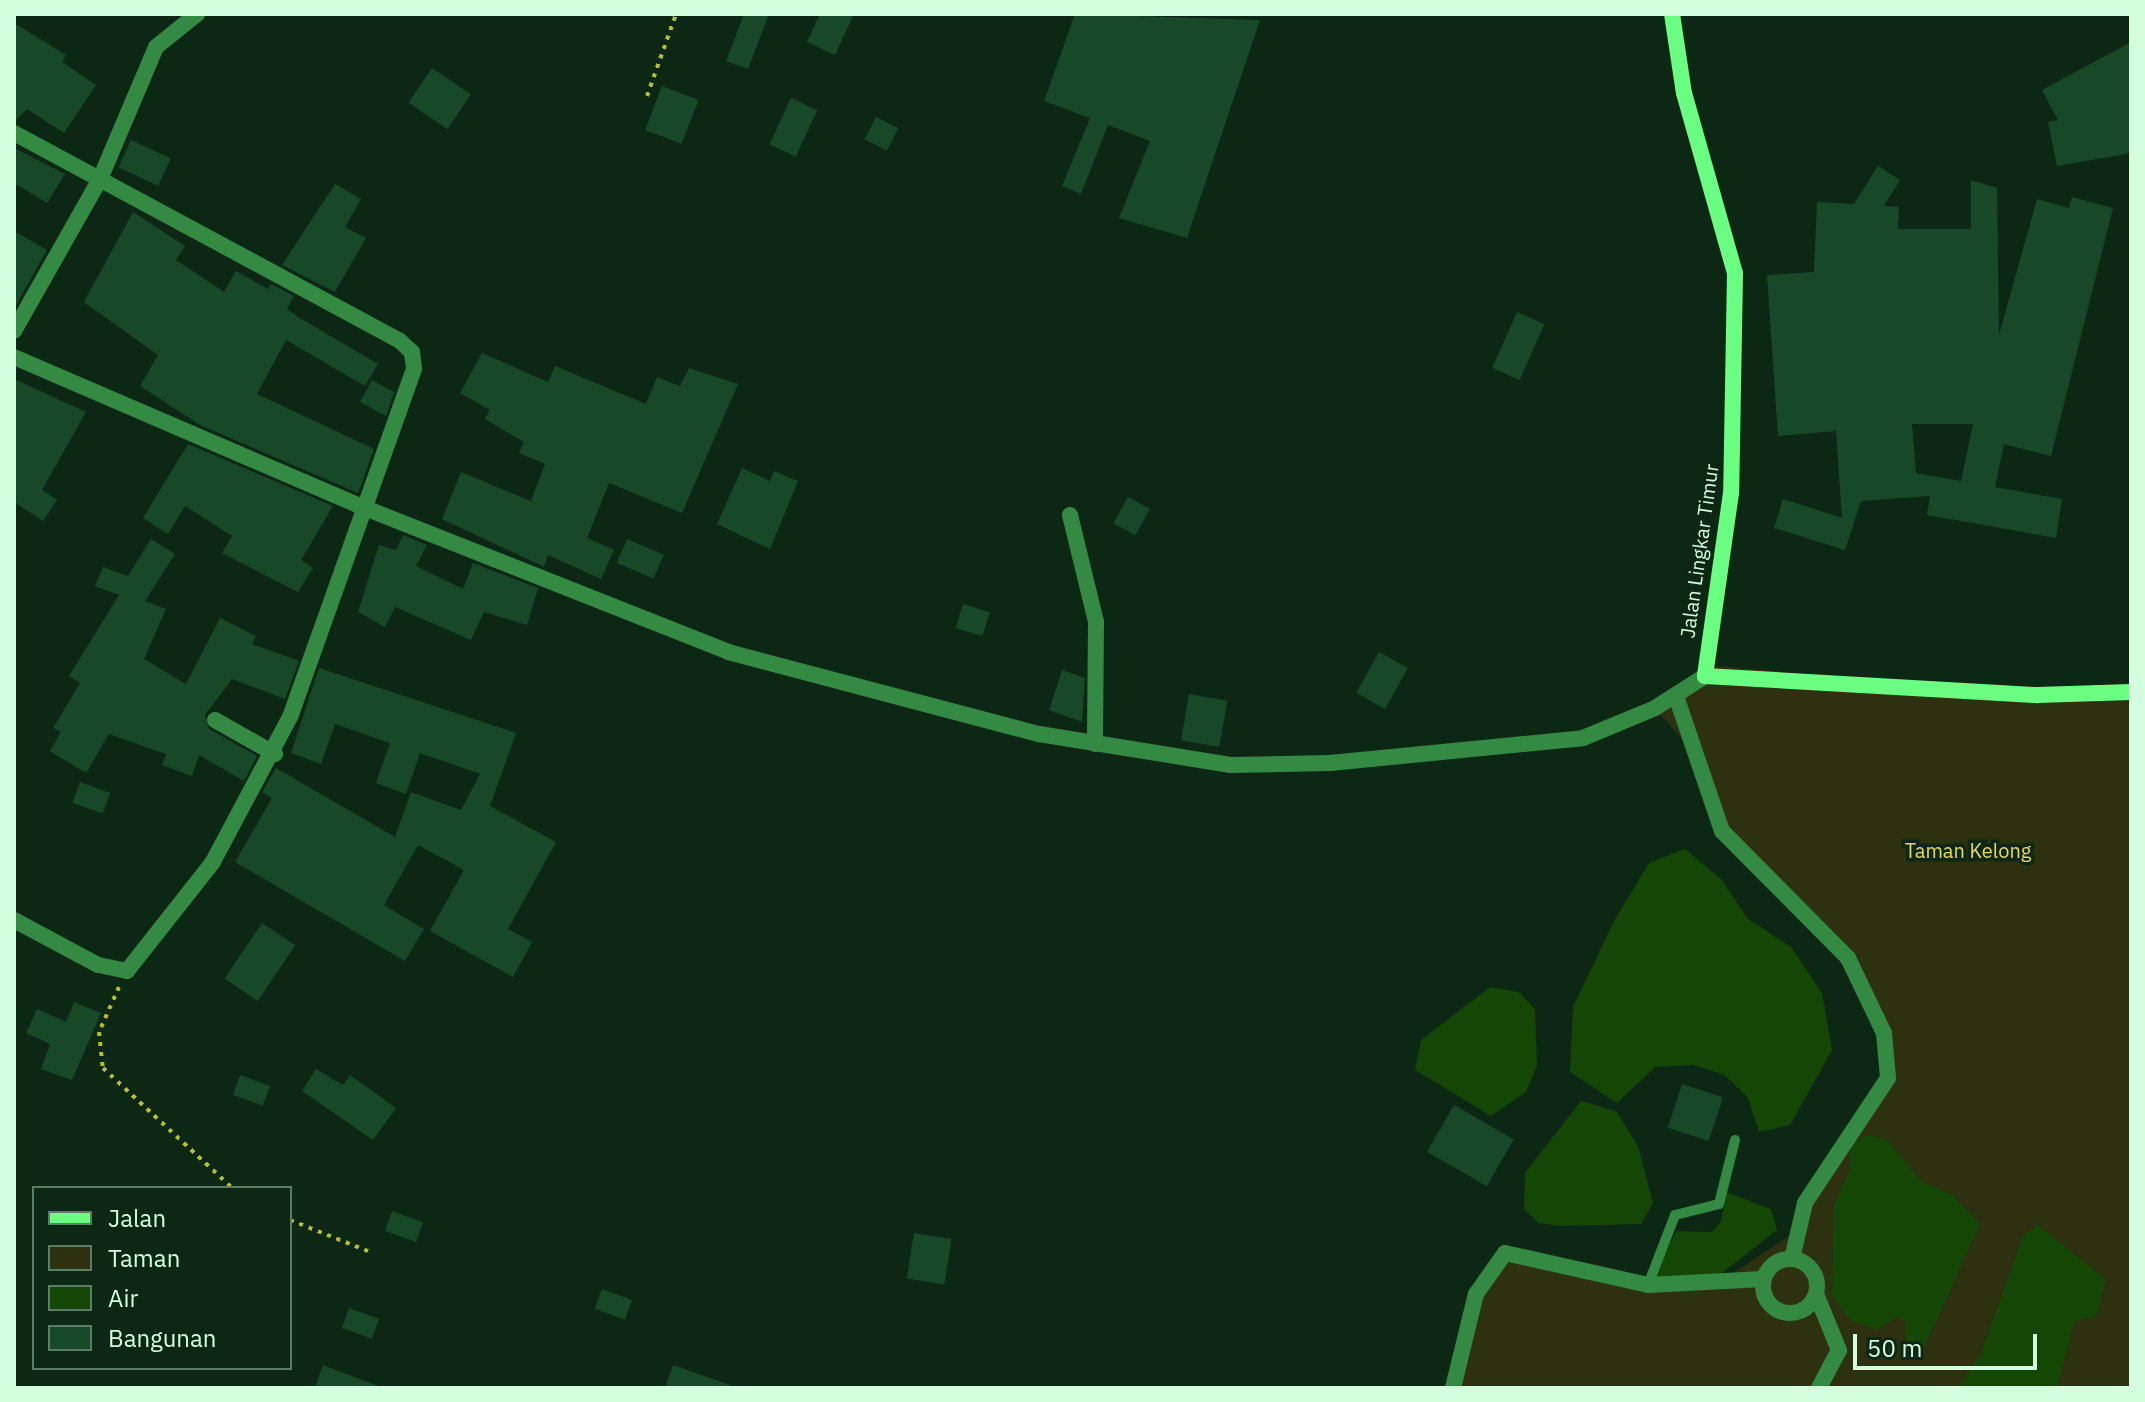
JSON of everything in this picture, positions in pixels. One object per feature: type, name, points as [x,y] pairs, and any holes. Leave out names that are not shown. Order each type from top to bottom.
[{"type":"main road","name":"Jalan Lingkar Timur","points":[[1672,14],[1684,93],[1735,273],[1731,493],[1705,676]]},
{"type":"main road","points":[[1705,676],[2037,695],[2131,692]]},
{"type":"street","points":[[14,331],[100,179],[156,47],[197,14]]},
{"type":"street","points":[[14,133],[412,352],[405,399],[275,754],[224,846],[127,971],[109,970],[14,920]]},
{"type":"street","points":[[14,357],[365,508],[728,652],[1095,744],[1231,765],[1330,763],[1583,738],[1676,696],[1705,676]]},
{"type":"street","points":[[1070,515],[1096,622],[1095,744]]},
{"type":"street","points":[[1676,696],[1722,831],[1848,958],[1884,1033],[1888,1078],[1805,1203],[1792,1259]]},
{"type":"street","points":[[215,720],[275,754]]},
{"type":"street","points":[[1453,1388],[1476,1294],[1505,1253],[1648,1285],[1763,1279]]},
{"type":"street","points":[[1816,1294],[1805,1309],[1778,1311],[1764,1298],[1763,1279],[1774,1263],[1792,1259],[1810,1267],[1816,1294],[1839,1350],[1819,1388]]},
{"type":"lane","points":[[1648,1285],[1675,1215],[1719,1204],[1735,1140]]},
{"type":"path","points":[[647,96],[676,14]]},
{"type":"path","points":[[127,971],[99,1032],[103,1068],[230,1186]]},
{"type":"path","points":[[292,1221],[370,1252]]},
{"type":"green space","name":"Taman Kelong","points":[[1704,665],[2037,695],[2131,692],[2131,1388],[1463,1388],[1453,1367],[1476,1294],[1517,1251],[1597,1275],[1715,1285],[1794,1233],[1888,1078],[1872,1003],[1848,958],[1708,806],[1693,752],[1655,708]]},
{"type":"water","points":[[1685,849],[1722,880],[1747,918],[1791,947],[1822,993],[1832,1050],[1790,1125],[1759,1132],[1747,1096],[1724,1075],[1694,1065],[1655,1067],[1617,1103],[1570,1072],[1573,1007],[1614,921],[1649,863]]},
{"type":"water","points":[[1490,987],[1519,992],[1535,1009],[1537,1065],[1526,1092],[1491,1116],[1415,1070],[1421,1040]]},
{"type":"water","points":[[1581,1101],[1616,1111],[1638,1146],[1653,1203],[1641,1224],[1561,1226],[1538,1223],[1524,1209],[1525,1173]]},
{"type":"water","points":[[1869,1135],[1886,1139],[1921,1181],[1951,1194],[1980,1224],[1924,1348],[1906,1345],[1906,1320],[1896,1317],[1876,1330],[1849,1319],[1832,1296],[1834,1205],[1851,1168],[1850,1144]]},
{"type":"water","points":[[1726,1192],[1771,1209],[1777,1230],[1721,1274],[1654,1277],[1676,1231],[1712,1232],[1721,1222]]},
{"type":"water","points":[[2038,1225],[2106,1280],[2096,1316],[2074,1322],[2057,1388],[1958,1388],[1981,1354],[2023,1236]]},
{"type":"building","points":[[744,14],[769,14],[748,69],[726,61]]},
{"type":"building","points":[[820,14],[854,14],[835,55],[807,42]]},
{"type":"building","points":[[1075,14],[1260,20],[1187,238],[1119,218],[1150,141],[1108,125],[1081,194],[1062,186],[1090,118],[1044,101]]},
{"type":"building","points":[[14,23],[66,55],[62,62],[96,85],[64,133],[27,109],[14,122]]},
{"type":"building","points":[[2131,42],[2131,153],[2057,166],[2048,122],[2058,120],[2042,90]]},
{"type":"building","points":[[432,68],[471,94],[447,129],[409,103]]},
{"type":"building","points":[[662,86],[698,100],[682,144],[645,130]]},
{"type":"building","points":[[791,98],[817,110],[796,156],[769,144]]},
{"type":"building","points":[[876,117],[898,128],[887,151],[865,139]]},
{"type":"building","points":[[131,140],[171,159],[158,186],[118,167]]},
{"type":"building","points":[[14,148],[65,174],[47,203],[14,183]]},
{"type":"building","points":[[1878,166],[1900,180],[1884,206],[1899,207],[1898,229],[1971,229],[1971,180],[1997,188],[1999,335],[2037,199],[2069,208],[2072,197],[2113,208],[2051,456],[2004,444],[1995,487],[2062,499],[2056,538],[1927,515],[1930,496],[1861,501],[1845,550],[1774,528],[1783,499],[1842,518],[1836,431],[1778,436],[1767,275],[1814,272],[1817,202],[1854,204]],"holes":[[[1912,424],[1973,424],[1961,481],[1916,473]]]},
{"type":"building","points":[[335,184],[361,199],[345,227],[366,238],[335,292],[282,265]]},
{"type":"building","points":[[133,212],[185,246],[176,260],[224,292],[236,271],[268,289],[271,284],[294,296],[287,309],[378,364],[365,386],[286,340],[257,394],[374,449],[358,493],[200,425],[140,386],[158,355],[84,302]]},
{"type":"building","points":[[14,231],[47,250],[14,309]]},
{"type":"building","points":[[1517,312],[1544,324],[1520,380],[1492,368]]},
{"type":"building","points":[[482,353],[548,382],[555,366],[646,404],[657,377],[680,386],[689,368],[738,384],[682,513],[609,483],[587,538],[614,550],[601,579],[548,555],[544,567],[442,519],[461,472],[531,501],[545,464],[519,453],[524,442],[485,419],[490,410],[460,393]]},
{"type":"building","points":[[14,379],[86,412],[42,490],[57,500],[43,521],[14,502]]},
{"type":"building","points":[[372,380],[394,392],[386,416],[360,402]]},
{"type":"building","points":[[188,444],[333,506],[301,560],[313,568],[298,592],[222,553],[232,536],[185,506],[168,534],[143,518]]},
{"type":"building","points":[[742,468],[770,481],[774,471],[798,481],[770,549],[717,524]]},
{"type":"building","points":[[1128,497],[1150,509],[1135,535],[1113,523]]},
{"type":"building","points":[[403,535],[427,545],[416,566],[463,589],[473,563],[538,588],[527,625],[484,612],[471,640],[395,607],[385,627],[358,612],[379,545],[396,550]]},
{"type":"building","points":[[151,539],[175,554],[145,601],[166,609],[144,659],[186,684],[220,618],[256,636],[252,644],[299,661],[285,699],[232,679],[205,715],[209,729],[257,756],[244,781],[199,755],[192,776],[162,765],[166,754],[109,734],[86,773],[50,751],[61,732],[53,728],[80,683],[69,676],[119,595],[95,586],[103,567],[128,576]]},
{"type":"building","points":[[627,539],[664,555],[654,579],[617,563]]},
{"type":"building","points":[[963,604],[990,612],[982,636],[956,628]]},
{"type":"building","points":[[1379,652],[1408,668],[1385,709],[1356,693]]},
{"type":"building","points":[[319,668],[516,733],[490,806],[556,842],[508,929],[532,942],[513,977],[430,931],[464,870],[418,845],[384,905],[424,929],[405,961],[235,862],[272,798],[262,792],[276,768],[395,837],[411,792],[461,810],[480,774],[420,753],[406,794],[376,783],[390,743],[335,724],[321,764],[291,753]]},
{"type":"building","points":[[1062,670],[1085,678],[1082,722],[1049,710]]},
{"type":"building","points":[[1189,694],[1227,701],[1219,747],[1181,740]]},
{"type":"building","points":[[80,782],[110,793],[103,814],[72,803]]},
{"type":"building","points":[[262,923],[295,945],[258,1001],[225,979]]},
{"type":"building","points":[[74,1002],[101,1013],[72,1080],[41,1069],[50,1044],[26,1033],[37,1009],[66,1022]]},
{"type":"building","points":[[316,1069],[343,1085],[350,1075],[396,1108],[373,1140],[302,1091]]},
{"type":"building","points":[[240,1075],[270,1086],[263,1106],[233,1095]]},
{"type":"building","points":[[1682,1084],[1723,1097],[1709,1141],[1668,1128]]},
{"type":"building","points":[[1454,1105],[1514,1140],[1487,1186],[1427,1152]]},
{"type":"building","points":[[392,1211],[423,1222],[416,1242],[385,1231]]},
{"type":"building","points":[[914,1233],[952,1239],[944,1284],[907,1278]]},
{"type":"building","points":[[602,1289],[632,1300],[625,1320],[595,1309]]},
{"type":"building","points":[[349,1308],[379,1319],[372,1339],[342,1328]]},
{"type":"building","points":[[323,1365],[378,1386],[378,1388],[315,1388]]},
{"type":"building","points":[[673,1365],[730,1385],[730,1388],[665,1388]]}]
